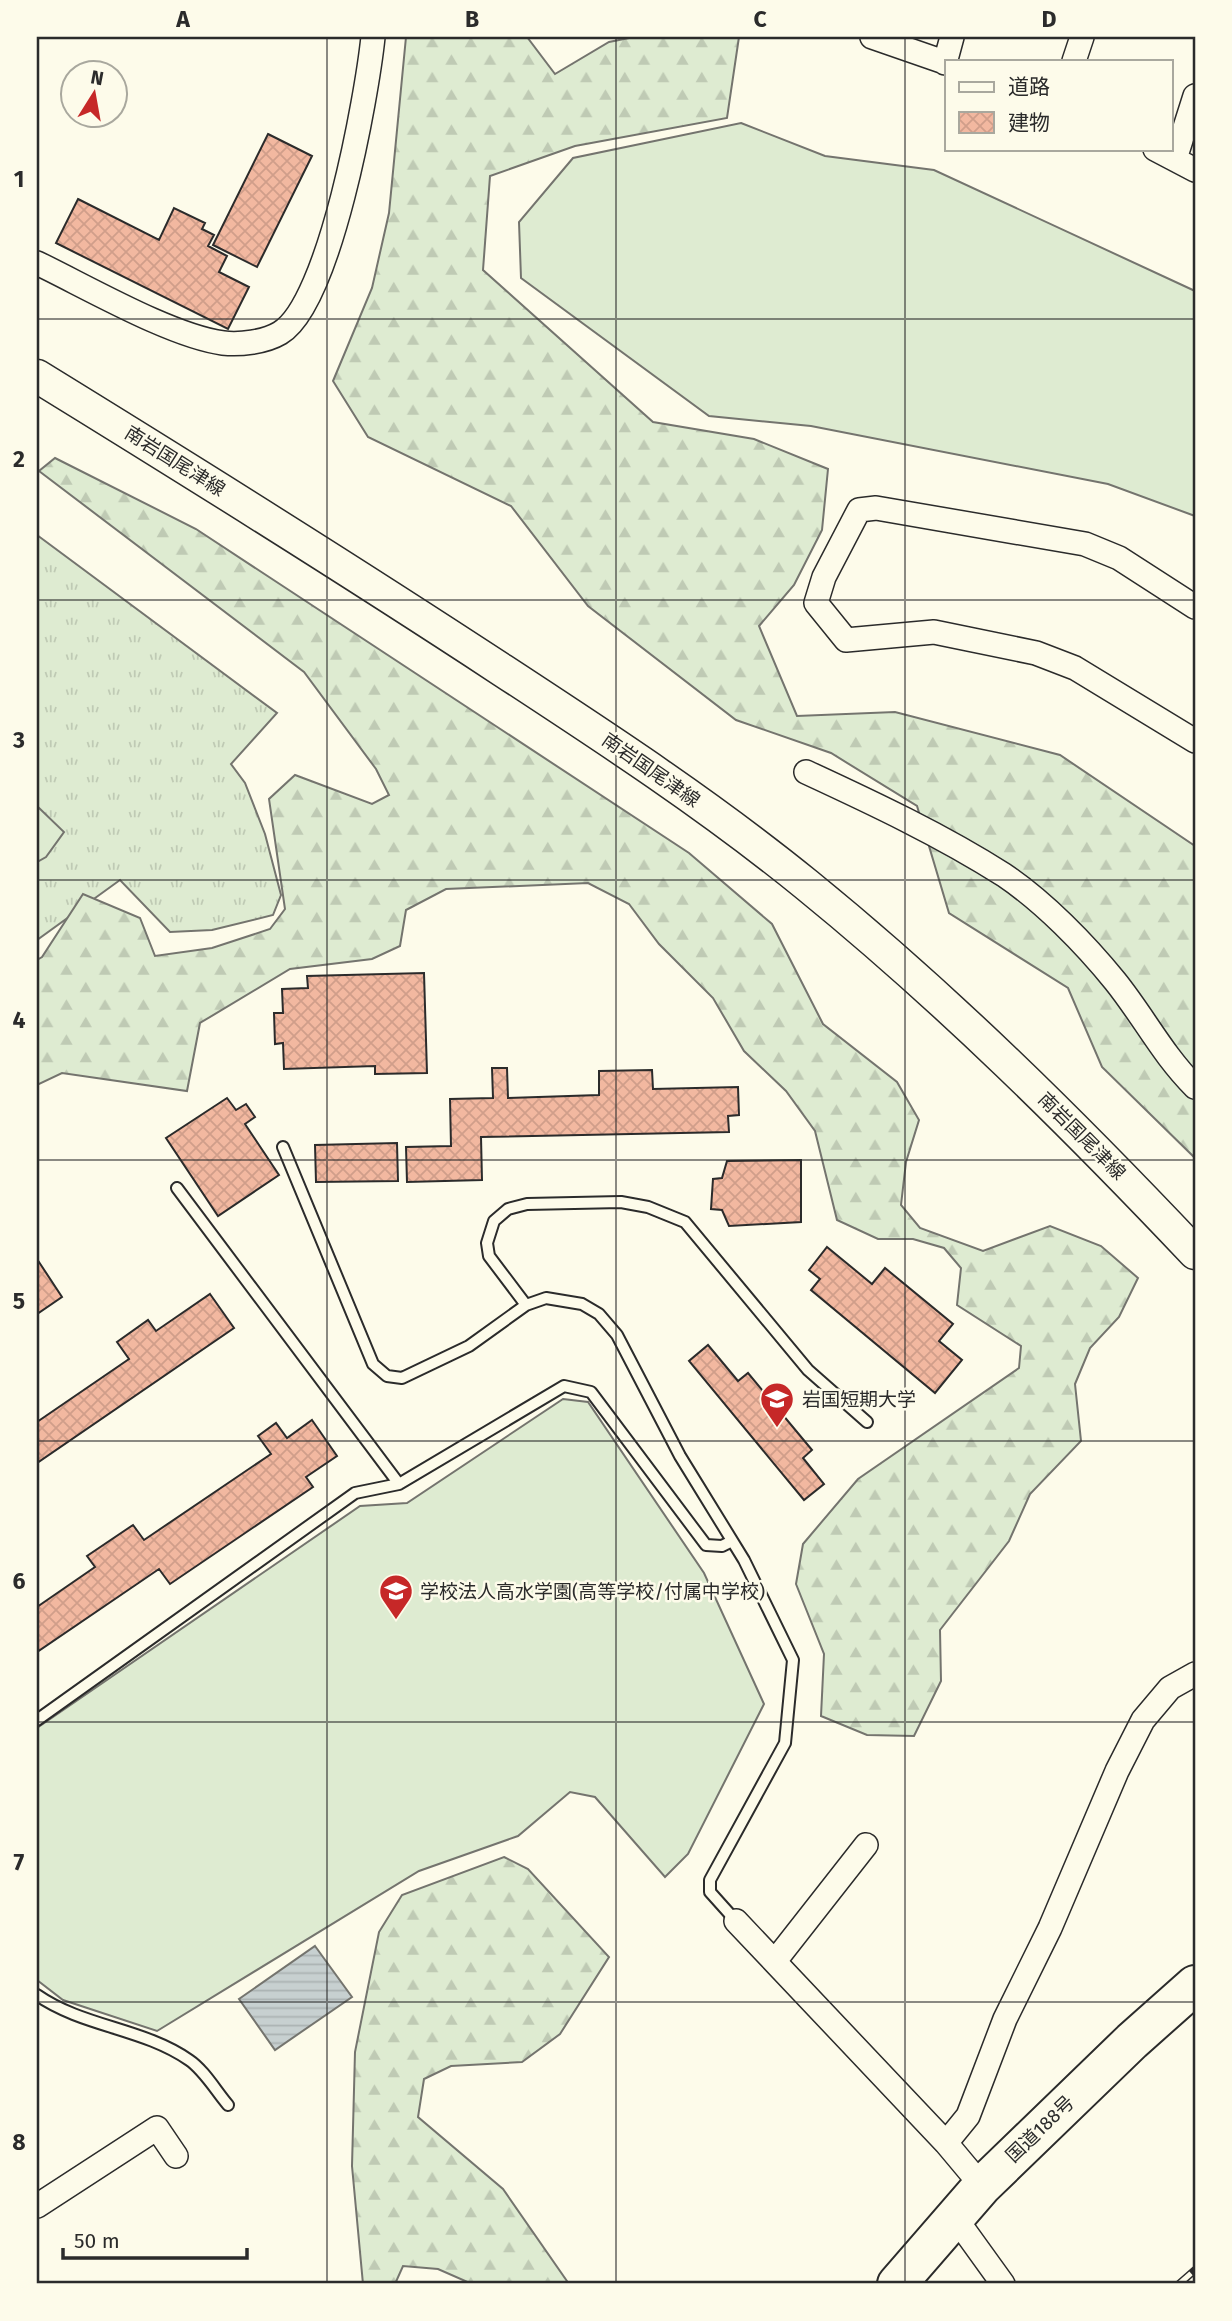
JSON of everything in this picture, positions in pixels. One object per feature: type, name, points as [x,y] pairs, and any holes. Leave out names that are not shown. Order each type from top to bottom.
[{"type":"highway","name":"国道188号","points":[[897,2284],[982,2186],[1132,2041],[1195,1985]]},
{"type":"main road","name":"南岩国尾津線","points":[[37,376],[324,553],[656,771],[741,835],[805,884],[945,1002],[1088,1141],[1195,1253]]},
{"type":"street","points":[[37,264],[185,333],[224,343],[258,341],[282,333],[307,300],[323,264],[349,171],[373,37]]},
{"type":"street","points":[[872,37],[945,63]]},
{"type":"street","points":[[947,60],[952,37]]},
{"type":"street","points":[[1074,60],[1082,37]]},
{"type":"street","points":[[1175,159],[1195,96]]},
{"type":"street","points":[[1195,607],[1119,558],[1085,544],[876,508],[859,510],[824,577],[816,603],[846,640],[934,632],[1036,653],[1075,667],[1195,741]]},
{"type":"street","points":[[806,772],[885,808],[1005,876],[1055,919],[1116,982],[1170,1063],[1195,1087]]},
{"type":"street","points":[[947,2143],[968,2116],[1005,2019],[1050,1928],[1116,1771],[1143,1720],[1170,1688],[1195,1674]]},
{"type":"street","points":[[775,1961],[866,1845]]},
{"type":"street","points":[[736,1921],[947,2143],[982,2186]]},
{"type":"street","points":[[37,2206],[158,2129],[176,2156]]},
{"type":"street","points":[[954,2216],[1003,2284]]},
{"type":"lane","points":[[282,1147],[373,1364],[387,1376],[402,1378],[469,1346],[526,1305],[546,1298],[567,1299],[600,1314],[617,1335],[680,1456],[732,1541],[793,1660],[785,1743],[710,1880],[710,1892],[736,1921]]},
{"type":"lane","points":[[177,1188],[399,1484]]},
{"type":"lane","points":[[526,1305],[489,1256],[487,1243],[494,1221],[508,1209],[527,1204],[621,1202],[648,1207],[685,1222],[807,1370],[867,1422]]},
{"type":"lane","points":[[37,1720],[355,1493],[399,1484],[565,1386],[591,1391],[706,1545],[722,1546],[732,1541]]},
{"type":"lane","points":[[37,1995],[58,2010],[167,2047],[192,2062],[228,2105]]},
{"type":"green space","points":[[406,37],[527,37],[555,74],[609,42],[634,37],[739,37],[727,118],[575,146],[490,176],[483,270],[653,422],[754,439],[828,469],[822,530],[794,585],[759,626],[797,716],[895,712],[1060,755],[1195,846],[1195,1158],[1102,1067],[1068,988],[949,913],[917,806],[831,753],[736,720],[588,606],[511,506],[368,437],[333,381],[372,288],[389,213]]},
{"type":"green space","points":[[741,123],[825,156],[934,170],[1195,291],[1195,516],[1108,484],[811,426],[709,416],[521,278],[519,222],[573,158]]},
{"type":"green space","points":[[55,458],[196,529],[689,853],[772,924],[823,1024],[897,1082],[919,1120],[906,1162],[901,1205],[920,1228],[983,1251],[1050,1226],[1101,1246],[1138,1278],[1119,1317],[1090,1348],[1075,1384],[1081,1441],[1030,1494],[1009,1541],[940,1630],[941,1681],[914,1736],[867,1735],[821,1716],[824,1654],[796,1584],[803,1544],[858,1479],[1019,1368],[1021,1346],[957,1305],[961,1268],[944,1248],[913,1239],[878,1239],[837,1220],[815,1131],[786,1091],[744,1051],[713,998],[659,944],[629,904],[588,883],[446,889],[406,910],[400,946],[372,959],[290,969],[200,1023],[187,1091],[62,1073],[37,1085],[37,960],[42,957],[83,894],[140,918],[155,956],[212,948],[270,929],[285,909],[269,799],[295,775],[372,804],[389,795],[376,769],[304,672],[39,471]]},
{"type":"green space","points":[[37,535],[277,713],[231,764],[245,783],[265,834],[281,895],[273,915],[212,930],[170,932],[120,880],[37,940]]},
{"type":"green space","points":[[37,806],[64,832],[46,857],[37,862]]},
{"type":"green space","points":[[563,1399],[588,1402],[704,1573],[764,1704],[688,1854],[665,1877],[595,1797],[570,1792],[518,1836],[419,1871],[157,2031],[63,2000],[37,1980],[37,1728],[360,1506],[407,1503]]},
{"type":"green space","points":[[504,1857],[528,1869],[609,1957],[560,2034],[522,2062],[451,2066],[424,2079],[418,2117],[503,2189],[569,2284],[472,2284],[438,2269],[403,2266],[395,2284],[363,2284],[352,2166],[355,2052],[379,1932],[402,1895]]},
{"type":"shaded area","points":[[315,1946],[352,1997],[275,2050],[239,1999]]},
{"type":"building","points":[[268,134],[312,156],[257,267],[213,245]]},
{"type":"building","points":[[78,199],[159,240],[174,208],[205,223],[202,229],[214,235],[208,246],[227,256],[219,272],[249,287],[228,329],[56,243]]},
{"type":"building","points":[[424,973],[427,1073],[375,1074],[375,1066],[284,1069],[283,1043],[275,1044],[274,1013],[283,1013],[282,989],[308,988],[307,976]]},
{"type":"building","points":[[492,1068],[507,1068],[508,1098],[599,1095],[599,1071],[652,1070],[653,1089],[738,1087],[739,1115],[728,1116],[729,1132],[481,1137],[482,1180],[407,1182],[406,1147],[451,1146],[450,1099],[493,1098]]},
{"type":"building","points":[[227,1098],[236,1110],[246,1104],[255,1117],[245,1124],[279,1175],[218,1216],[166,1138]]},
{"type":"building","points":[[397,1143],[398,1181],[316,1182],[315,1145]]},
{"type":"building","points":[[801,1160],[801,1222],[729,1226],[722,1210],[711,1209],[713,1179],[722,1178],[727,1161]]},
{"type":"building","points":[[827,1247],[872,1284],[885,1268],[953,1324],[939,1341],[962,1360],[935,1393],[811,1290],[820,1279],[809,1270]]},
{"type":"building","points":[[37,1259],[62,1297],[37,1314]]},
{"type":"building","points":[[210,1294],[234,1328],[37,1463],[37,1422],[129,1359],[117,1342],[148,1320],[156,1331]]},
{"type":"building","points":[[708,1345],[738,1381],[748,1373],[812,1450],[803,1458],[824,1484],[804,1500],[689,1361]]},
{"type":"building","points":[[312,1420],[337,1456],[306,1477],[313,1487],[170,1584],[159,1569],[37,1652],[37,1607],[95,1567],[87,1556],[133,1525],[144,1540],[271,1454],[258,1436],[276,1423],[287,1438]]},
{"type":"railway","points":[[1179,2284],[1195,2270]]},
{"type":"place","name":"岩国短期大学","points":[[777,1429]]},
{"type":"place","name":"学校法人高水学園(高等学校/付属中学校)","points":[[396,1621]]}]
